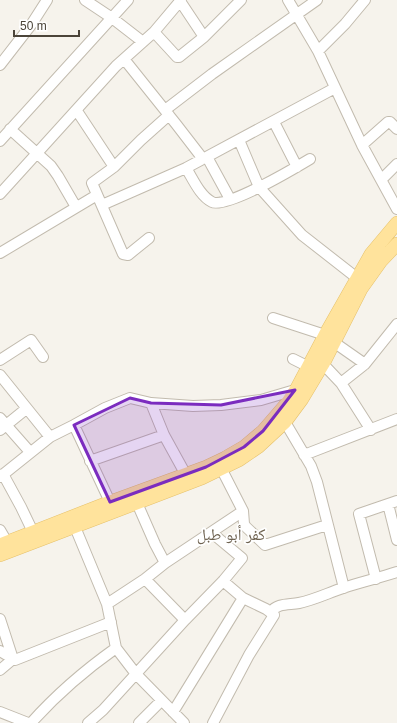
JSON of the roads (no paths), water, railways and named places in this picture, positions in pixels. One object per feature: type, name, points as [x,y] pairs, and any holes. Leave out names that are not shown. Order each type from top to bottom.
[{"type":"main road","points":[[0,555],[222,470],[258,447],[285,422],[302,399],[323,364],[330,339],[357,278],[371,254],[397,223]]},
{"type":"main road","points":[[3,543],[186,475],[225,458],[244,446],[263,431],[288,402],[308,367],[330,339],[369,277],[397,244]]},
{"type":"street","points":[[0,65],[31,25],[47,0]]},
{"type":"street","points":[[85,0],[112,18],[143,42]]},
{"type":"street","points":[[0,142],[10,128],[128,0]]},
{"type":"street","points":[[154,32],[178,58],[204,38],[241,0]]},
{"type":"street","points":[[288,0],[318,51],[362,145],[397,209]]},
{"type":"street","points":[[149,238],[128,255],[123,255],[93,183],[114,167],[167,113],[212,74],[317,0]]},
{"type":"street","points":[[318,51],[345,24],[365,0]]},
{"type":"street","points":[[0,194],[77,111],[116,66],[154,32],[180,1],[204,38]]},
{"type":"street","points":[[124,59],[205,158],[230,199]]},
{"type":"street","points":[[102,206],[186,168],[335,88]]},
{"type":"street","points":[[77,111],[114,167]]},
{"type":"street","points":[[274,122],[297,167]]},
{"type":"street","points":[[362,145],[388,122],[390,122],[397,129]]},
{"type":"street","points":[[10,128],[51,166],[76,207]]},
{"type":"street","points":[[239,140],[259,188],[302,235],[357,278]]},
{"type":"street","points":[[186,168],[204,195],[215,203],[222,203],[259,188],[310,159]]},
{"type":"street","points":[[381,180],[397,164]]},
{"type":"street","points":[[0,253],[97,195]]},
{"type":"street","points":[[273,318],[330,339],[365,364]]},
{"type":"street","points":[[341,383],[365,364],[397,324]]},
{"type":"street","points":[[0,360],[31,340],[43,357]]},
{"type":"street","points":[[293,359],[308,367]]},
{"type":"street","points":[[323,364],[341,383],[371,430]]},
{"type":"street","points":[[0,375],[50,437]]},
{"type":"street","points":[[33,532],[21,507],[1,476],[50,437],[105,408],[130,398],[151,403],[193,406],[221,405],[261,400],[295,390]]},
{"type":"street","points":[[151,403],[164,435],[186,475]]},
{"type":"street","points":[[26,409],[2,424],[30,452]]},
{"type":"street","points":[[304,456],[397,419]]},
{"type":"street","points":[[285,422],[311,466],[317,482],[344,588]]},
{"type":"street","points":[[74,425],[110,502]]},
{"type":"street","points":[[90,461],[164,435]]},
{"type":"street","points":[[222,470],[243,511],[244,524],[265,545],[327,525]]},
{"type":"street","points":[[376,579],[359,514],[392,502],[397,540]]},
{"type":"street","points":[[137,503],[165,563]]},
{"type":"street","points":[[107,604],[243,511]]},
{"type":"street","points":[[75,527],[107,604],[116,648],[136,674],[184,723]]},
{"type":"street","points":[[0,530],[3,543]]},
{"type":"street","points":[[88,723],[223,581],[242,558],[212,532]]},
{"type":"street","points":[[271,612],[278,606],[318,598],[344,588],[397,572]]},
{"type":"street","points":[[145,579],[185,620]]},
{"type":"street","points":[[213,723],[249,655],[274,616],[271,612],[243,598],[223,581]]},
{"type":"street","points":[[173,712],[243,598]]},
{"type":"street","points":[[0,619],[12,659]]},
{"type":"street","points":[[0,651],[14,660],[111,622]]},
{"type":"street","points":[[0,712],[26,723],[97,661],[116,648]]},
{"type":"street","points":[[0,670],[12,659]]},
{"type":"street","points":[[139,723],[161,701]]},
{"type":"district","name":"كفر أبو طبل","points":[[231,534]]}]
